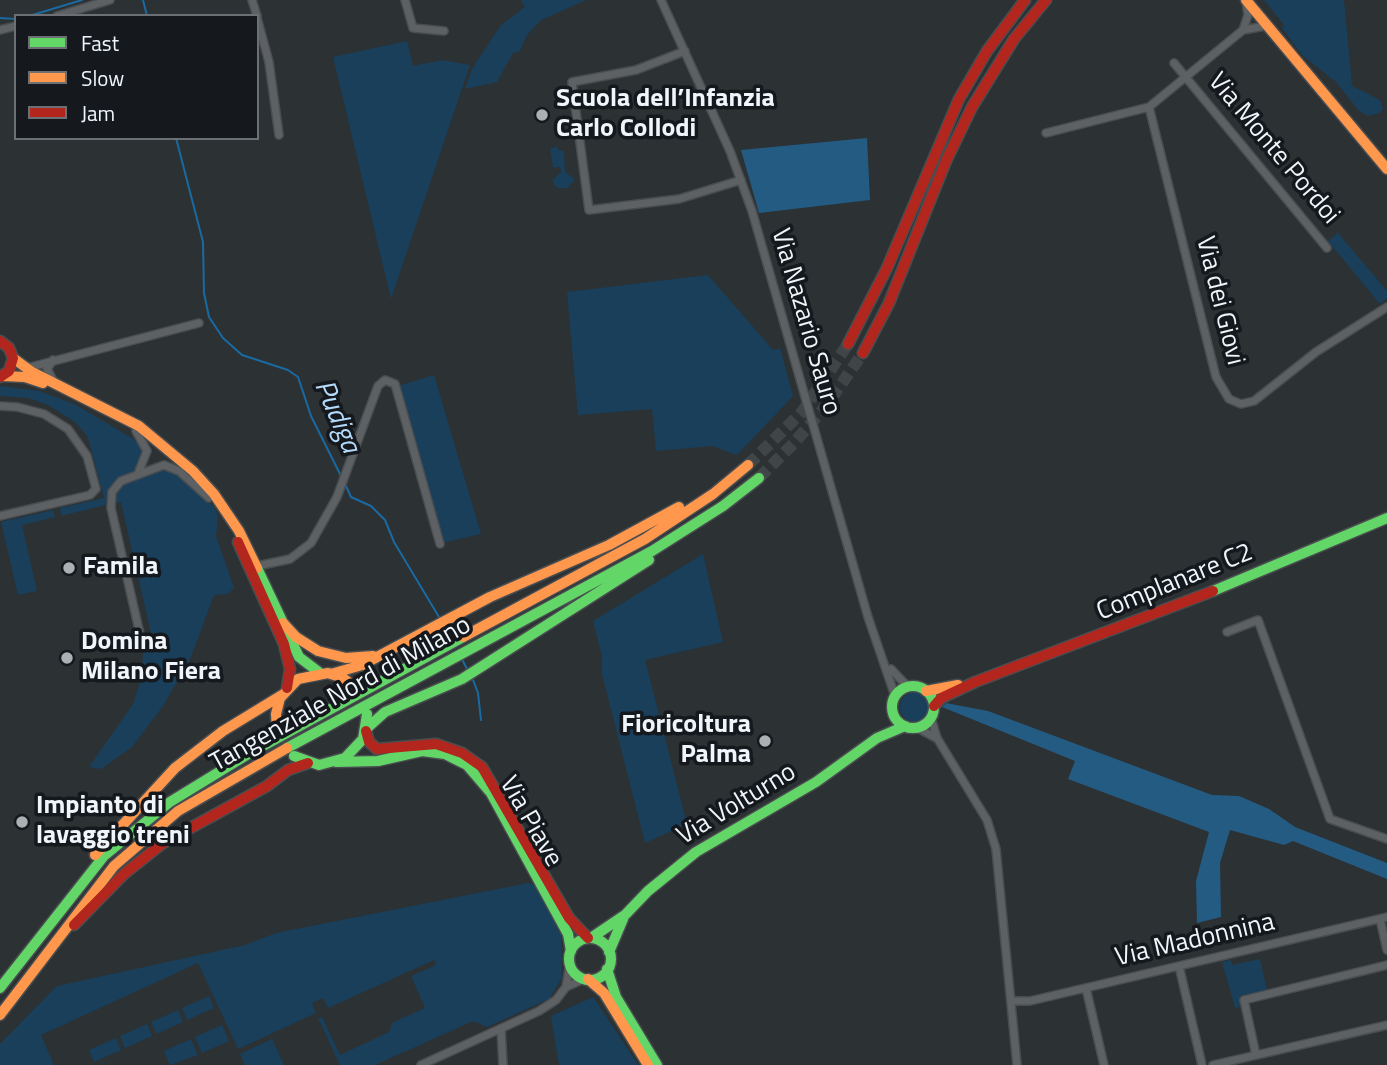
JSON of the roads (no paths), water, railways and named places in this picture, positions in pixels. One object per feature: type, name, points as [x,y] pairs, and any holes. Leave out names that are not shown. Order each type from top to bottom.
[{"type":"main road","points":[[848,344],[887,268],[959,99],[987,51],[1025,0]]},
{"type":"main road","points":[[863,353],[889,303],[946,161],[972,107],[1007,50],[1045,0]]},
{"type":"main road","points":[[1246,0],[1265,26],[1293,56]]},
{"type":"main road","points":[[1246,0],[1387,169]]},
{"type":"main road","points":[[2,339],[13,358],[25,368],[139,426],[179,458],[214,494],[257,566],[302,660],[355,688]]},
{"type":"main road","points":[[1,377],[9,371],[13,358]]},
{"type":"main road","points":[[1,377],[19,376],[44,384],[136,432],[174,461],[209,498],[238,542],[280,634],[289,665],[284,692],[276,710],[277,730]]},
{"type":"main road","name":"Tangenziale Nord di Milano","points":[[0,988],[67,900],[120,840],[170,802],[250,753],[645,539],[713,494],[748,465],[636,532],[519,583],[384,654]]},
{"type":"main road","name":"Tangenziale Nord di Milano","points":[[0,1015],[114,866],[168,818],[255,765],[683,533],[759,478],[706,524],[462,679],[385,712],[366,730]]},
{"type":"main road","name":"Complanare C2","points":[[934,706],[945,695],[975,682],[1155,615],[1387,518]]},
{"type":"main road","points":[[283,623],[307,645],[332,656],[361,658],[384,654]]},
{"type":"main road","points":[[67,900],[95,855],[154,788],[207,741],[284,692],[302,677],[355,668],[384,654]]},
{"type":"main road","name":"Complanare C2","points":[[926,691],[975,682]]},
{"type":"main road","points":[[908,687],[926,691],[934,706],[931,718],[916,727],[905,726],[893,712],[895,696],[908,687]]},
{"type":"main road","name":"Via Volturno","points":[[877,738],[893,712]]},
{"type":"main road","points":[[336,762],[355,750],[366,730],[367,713]]},
{"type":"main road","name":"Via Volturno","points":[[590,938],[625,915],[648,891],[696,852],[816,782],[877,738],[905,726]]},
{"type":"main road","name":"Via Piave","points":[[366,730],[369,742],[377,750],[436,744],[462,753],[482,767],[569,918],[590,938]]},
{"type":"main road","name":"Via Piave","points":[[308,763],[378,761],[422,751],[445,754],[467,765],[491,793],[568,934],[571,951]]},
{"type":"main road","points":[[294,755],[308,763]]},
{"type":"main road","points":[[49,950],[150,853],[194,824],[267,786],[288,770],[308,763]]},
{"type":"main road","name":"Via Volturno","points":[[609,952],[625,915]]},
{"type":"main road","points":[[648,1065],[604,993],[574,972],[570,963],[571,951],[576,943],[590,938],[603,943],[609,952],[607,969],[615,997],[657,1065]]},
{"type":"main road","points":[[586,979],[599,977],[607,969]]},
{"type":"street","points":[[64,14],[110,0]]},
{"type":"street","points":[[405,0],[413,27],[444,31]]},
{"type":"street","name":"Via Nazario Sauro","points":[[661,0],[741,180],[870,624],[886,663],[895,696]]},
{"type":"street","points":[[1243,30],[1248,15],[1246,0]]},
{"type":"street","points":[[259,24],[269,62],[279,135]]},
{"type":"street","points":[[1046,133],[1149,107],[1243,30],[1265,26]]},
{"type":"street","points":[[685,51],[636,71],[572,82],[589,210],[679,199],[741,180]]},
{"type":"street","name":"Via Monte Pordoi","points":[[1174,63],[1327,248]]},
{"type":"street","name":"Via dei Giovi","points":[[1149,107],[1216,377],[1229,399],[1241,404],[1254,401],[1316,352],[1387,307]]},
{"type":"street","points":[[25,368],[199,323]]},
{"type":"street","points":[[54,360],[47,369],[55,382]]},
{"type":"street","points":[[257,566],[285,561],[304,550],[320,530],[341,489],[378,386],[384,380],[391,380],[440,544]]},
{"type":"street","points":[[0,406],[44,414],[68,429],[79,442],[93,471],[96,489],[90,495],[0,516]]},
{"type":"street","points":[[136,432],[147,454],[136,474]]},
{"type":"street","points":[[140,634],[111,498],[115,485],[158,466],[170,466],[209,498]]},
{"type":"street","points":[[1227,632],[1258,620],[1330,819],[1387,839]]},
{"type":"street","name":"Via Nazario Sauro","points":[[886,663],[908,687]]},
{"type":"street","points":[[931,718],[937,738],[971,790],[994,842],[1017,1065]]},
{"type":"street","points":[[916,727],[937,738]]},
{"type":"street","points":[[1383,918],[1387,950]]},
{"type":"street","name":"Via Madonnina","points":[[1012,1002],[1030,1001],[1383,918]]},
{"type":"street","points":[[566,987],[570,963]]},
{"type":"street","points":[[1256,1055],[1244,1000],[1387,965]]},
{"type":"street","points":[[1179,966],[1202,1065]]},
{"type":"street","points":[[421,1065],[549,1006],[566,987],[586,979]]},
{"type":"street","points":[[1086,988],[1104,1065]]},
{"type":"street","points":[[1213,1065],[1387,1025]]},
{"type":"street","points":[[500,1029],[503,1065]]},
{"type":"waterway","name":"Pudiga","points":[[36,14],[82,0]]},
{"type":"waterway","name":"Pudiga","points":[[143,0],[146,14]]},
{"type":"waterway","name":"Pudiga","points":[[0,18],[14,19]]},
{"type":"waterway","name":"Pudiga","points":[[177,140],[203,242],[204,293],[209,317],[223,338],[242,355],[288,370],[298,377],[311,416],[342,478]]},
{"type":"waterway","name":"Pudiga","points":[[346,486],[351,497],[371,506],[385,520],[394,542],[439,617]]},
{"type":"waterway","name":"Pudiga","points":[[445,628],[450,639]]},
{"type":"waterway","name":"Pudiga","points":[[462,659],[467,669]]},
{"type":"waterway","name":"Pudiga","points":[[472,677],[478,693],[481,720]]},
{"type":"tunnel","points":[[748,465],[802,412],[848,344]]},
{"type":"tunnel","points":[[759,478],[826,406],[863,353]]},
{"type":"place","name":"Scuola dell’Infanzia Carlo Collodi","points":[[542,115]]},
{"type":"place","name":"Famila","points":[[69,568]]},
{"type":"place","name":"Domina Milano Fiera","points":[[67,658]]},
{"type":"place","name":"Fioricoltura Palma","points":[[765,741]]},
{"type":"place","name":"Impianto di lavaggio treni","points":[[22,822]]}]
